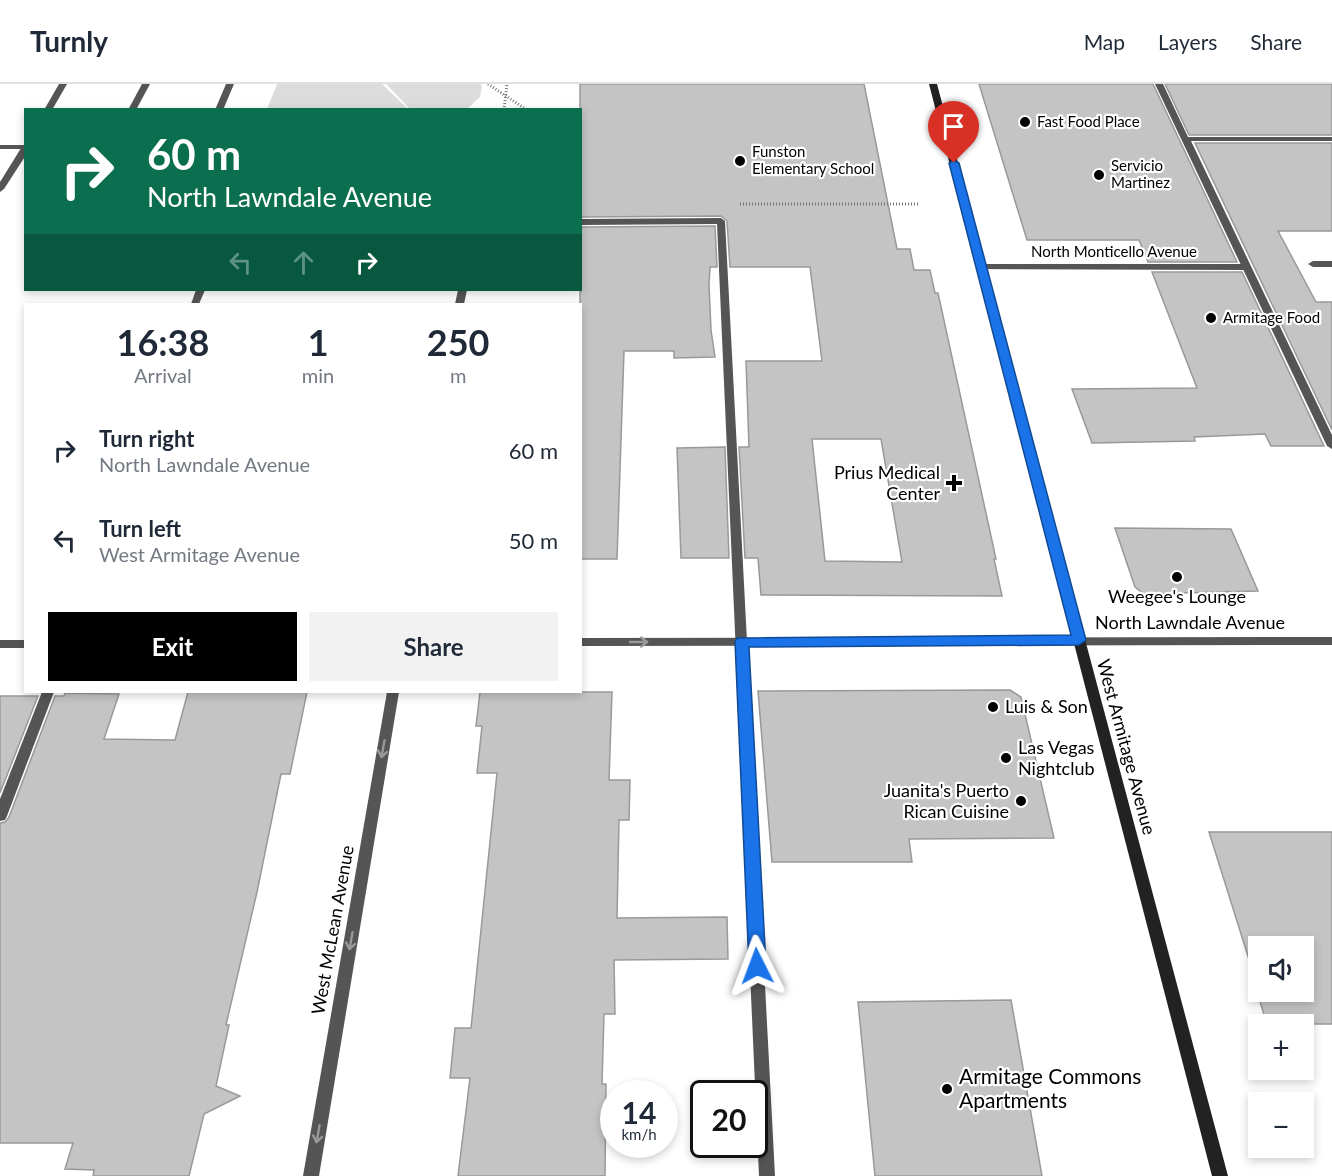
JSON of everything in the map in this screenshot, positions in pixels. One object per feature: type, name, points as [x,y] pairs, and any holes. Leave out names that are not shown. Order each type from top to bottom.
[{"type":"main road","name":"West Armitage Avenue","points":[[933,84],[1220,1176]]},
{"type":"street","points":[[49,108],[63,84]]},
{"type":"street","points":[[133,108],[146,84]]},
{"type":"street","points":[[220,108],[230,84]]},
{"type":"street","points":[[1159,84],[1246,267],[1328,427],[1332,446]]},
{"type":"street","points":[[1185,139],[1332,140]]},
{"type":"street","points":[[0,147],[24,147]]},
{"type":"street","points":[[0,189],[24,149]]},
{"type":"street","points":[[582,222],[721,221],[767,1176]]},
{"type":"street","points":[[1313,264],[1332,264]]},
{"type":"street","name":"North Monticello Avenue","points":[[981,267],[1246,267]]},
{"type":"street","name":"North Lawndale Avenue","points":[[582,642],[1332,641]]},
{"type":"street","points":[[0,644],[24,644]]},
{"type":"street","points":[[0,816],[48,693]]},
{"type":"street","name":"West McLean Avenue","points":[[311,1176],[393,693]]},
{"type":"path","points":[[488,84],[524,108]]},
{"type":"path","points":[[504,108],[507,84]]},
{"type":"path","points":[[733,204],[920,204]]},
{"type":"shaded area","points":[[277,84],[382,84],[407,108],[267,108]]},
{"type":"shaded area","points":[[386,84],[480,84],[482,86],[480,97],[468,108],[409,108]]},
{"type":"building","points":[[580,84],[864,84],[897,249],[910,249],[914,270],[930,270],[935,293],[938,293],[1002,596],[761,595],[758,558],[745,558],[739,447],[749,447],[746,361],[822,361],[810,267],[730,267],[727,221],[721,216],[582,217]],"holes":[[[812,439],[881,439],[902,562],[825,561]]]},
{"type":"building","points":[[979,84],[1153,84],[1237,262],[1148,262],[1139,240],[1027,240]]},
{"type":"building","points":[[1165,84],[1332,84],[1332,135],[1189,135]]},
{"type":"building","points":[[1195,143],[1332,143],[1332,231],[1278,231],[1316,302],[1332,302],[1332,430]]},
{"type":"building","points":[[715,226],[717,267],[710,267],[709,285],[715,357],[674,358],[674,351],[624,351],[617,559],[582,559],[582,303],[580,303],[580,291],[582,291],[582,227]]},
{"type":"building","points":[[1152,272],[1242,272],[1324,446],[1271,446],[1265,434],[1194,437],[1195,441],[1092,443],[1072,389],[1197,388]]},
{"type":"building","points":[[725,447],[729,558],[681,558],[677,448]]},
{"type":"building","points":[[1115,528],[1231,529],[1258,591],[1144,594],[1135,587]]},
{"type":"building","points":[[1010,690],[1021,697],[1054,838],[909,839],[912,862],[772,862],[758,691]]},
{"type":"building","points":[[612,692],[609,780],[630,780],[629,820],[619,820],[617,918],[727,917],[728,959],[614,960],[615,1014],[604,1014],[602,1080],[600,1080],[600,1158],[605,1158],[605,1176],[458,1176],[470,1078],[450,1078],[455,1028],[471,1028],[497,773],[477,773],[482,726],[476,726],[480,693]]},
{"type":"building","points":[[65,693],[119,694],[104,739],[175,740],[188,693],[307,693],[290,774],[281,774],[257,892],[226,1025],[229,1025],[216,1086],[240,1096],[204,1114],[189,1176],[93,1176],[94,1170],[65,1169],[73,1143],[0,1143],[0,823],[5,822],[9,817],[55,696],[64,696]]},
{"type":"building","points":[[0,696],[38,696],[0,793]]},
{"type":"building","points":[[1209,832],[1332,832],[1332,1024],[1314,1024],[1314,1014],[1264,1014],[1260,1002],[1314,1002],[1314,936],[1248,936],[1248,956]]},
{"type":"building","name":"Armitage Commons Apartments","points":[[1011,1000],[1042,1176],[875,1176],[858,1002]]},
{"type":"place","name":"Fast Food Place","points":[[1025,122]]},
{"type":"place","name":"Funston Elementary School","points":[[740,161]]},
{"type":"place","name":"Servicio Martinez","points":[[1099,175]]},
{"type":"place","name":"Armitage Food","points":[[1211,318]]},
{"type":"place","name":"Prius Medical Center","points":[[954,483]]},
{"type":"place","name":"Weegee's Lounge","points":[[1177,577]]},
{"type":"place","name":"Luis & Son","points":[[993,707]]},
{"type":"place","name":"Las Vegas Nightclub","points":[[1006,758]]},
{"type":"place","name":"Juanita's Puerto Rican Cuisine","points":[[1021,801]]},
{"type":"place","name":"Armitage Commons Apartments","points":[[947,1089]]},
{"type":"route","points":[[757,966],[742,642],[1079,640],[954,163]]}]
